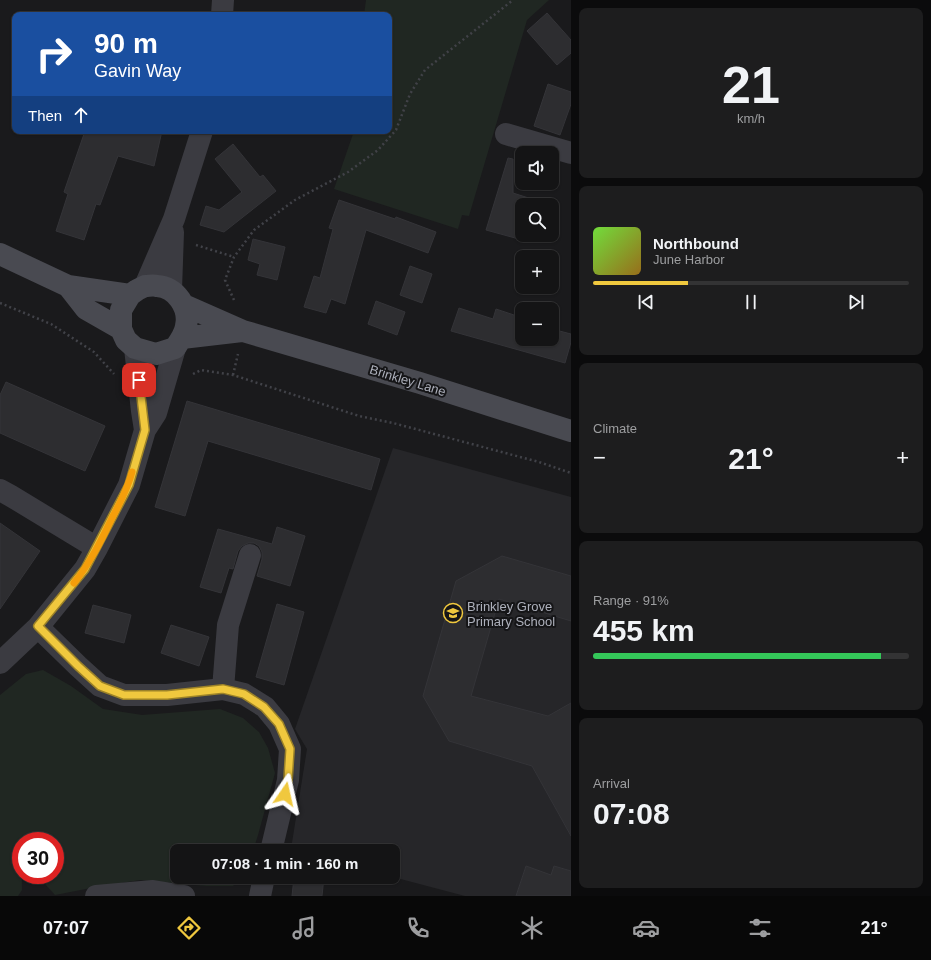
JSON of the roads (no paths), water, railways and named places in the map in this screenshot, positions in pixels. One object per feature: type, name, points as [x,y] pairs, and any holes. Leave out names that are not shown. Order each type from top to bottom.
[{"type":"street","points":[[222,12],[223,0]]},
{"type":"street","points":[[121,329],[121,310],[137,290],[173,228],[201,134]]},
{"type":"street","points":[[506,134],[571,153]]},
{"type":"street","points":[[0,663],[38,626],[85,569],[129,485],[145,430],[156,413],[178,343],[186,327],[187,316],[177,297],[173,228]]},
{"type":"street","name":"Brinkley Lane","points":[[0,254],[68,286],[137,290],[158,286],[243,331],[420,383],[571,431]]},
{"type":"street","name":"Brinkley Lane","points":[[68,286],[86,309],[121,329],[126,340],[135,348],[156,354],[178,343],[243,331]]},
{"type":"street","points":[[135,348],[145,430]]},
{"type":"street","points":[[0,490],[97,548]]},
{"type":"street","points":[[223,689],[228,625],[250,555]]},
{"type":"street","points":[[38,626],[100,686],[124,695],[167,695],[223,689],[244,694],[264,707],[279,724],[290,749],[288,780],[273,844]]},
{"type":"street","points":[[260,896],[263,884]]},
{"type":"street","points":[[96,896],[153,891],[184,896]]},
{"type":"place","name":"Brinkley Grove Primary School","points":[[453,613]]}]
